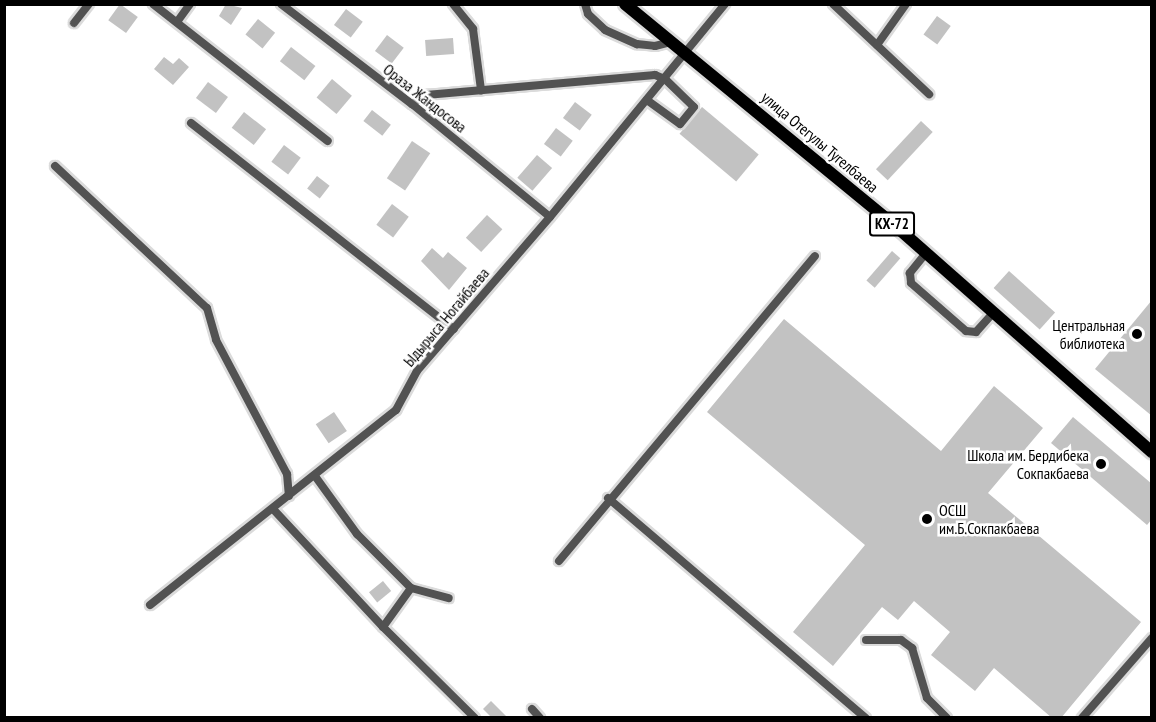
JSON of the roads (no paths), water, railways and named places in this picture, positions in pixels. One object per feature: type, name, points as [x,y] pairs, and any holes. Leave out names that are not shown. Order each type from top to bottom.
[{"type":"main road","name":"улица Отегулы Тугелбаева","points":[[625,4],[926,253],[1152,452]]},
{"type":"street","points":[[74,23],[89,4]]},
{"type":"street","points":[[153,4],[328,141]]},
{"type":"street","points":[[177,22],[190,4]]},
{"type":"street","name":"Ораза Жандосова","points":[[280,4],[412,104],[550,217]]},
{"type":"street","points":[[453,4],[473,29],[481,90]]},
{"type":"street","points":[[585,4],[588,14],[604,30],[637,44],[655,46],[672,42]]},
{"type":"street","name":"Ыдырыса Ногайбаева","points":[[150,605],[396,410],[417,371],[550,217],[686,54],[724,4]]},
{"type":"street","points":[[833,4],[928,94]]},
{"type":"street","points":[[877,45],[906,4]]},
{"type":"street","points":[[412,104],[426,95],[655,75],[665,79],[694,107],[683,123],[674,122],[647,100]]},
{"type":"street","points":[[191,123],[454,330]]},
{"type":"street","points":[[55,166],[207,308],[216,340],[287,474],[290,496]]},
{"type":"street","points":[[926,253],[910,273],[910,283],[966,331],[976,332],[993,313]]},
{"type":"street","points":[[559,561],[608,498],[815,256]]},
{"type":"street","points":[[315,476],[357,534],[411,588],[449,598]]},
{"type":"street","points":[[608,498],[866,717]]},
{"type":"street","points":[[273,509],[383,627],[475,717]]},
{"type":"street","points":[[383,627],[411,588]]},
{"type":"street","points":[[1082,717],[1152,638]]},
{"type":"street","points":[[866,640],[901,640],[912,648],[927,698],[947,717]]},
{"type":"street","points":[[532,709],[540,717]]},
{"type":"place","name":"Центральная библиотека","points":[[1137,334]]},
{"type":"place","name":"Школа им. Бердибека Сокпакбаева","points":[[1101,464]]},
{"type":"place","name":"ОСШ им.Б.Сокпакбаева","points":[[927,519]]}]
